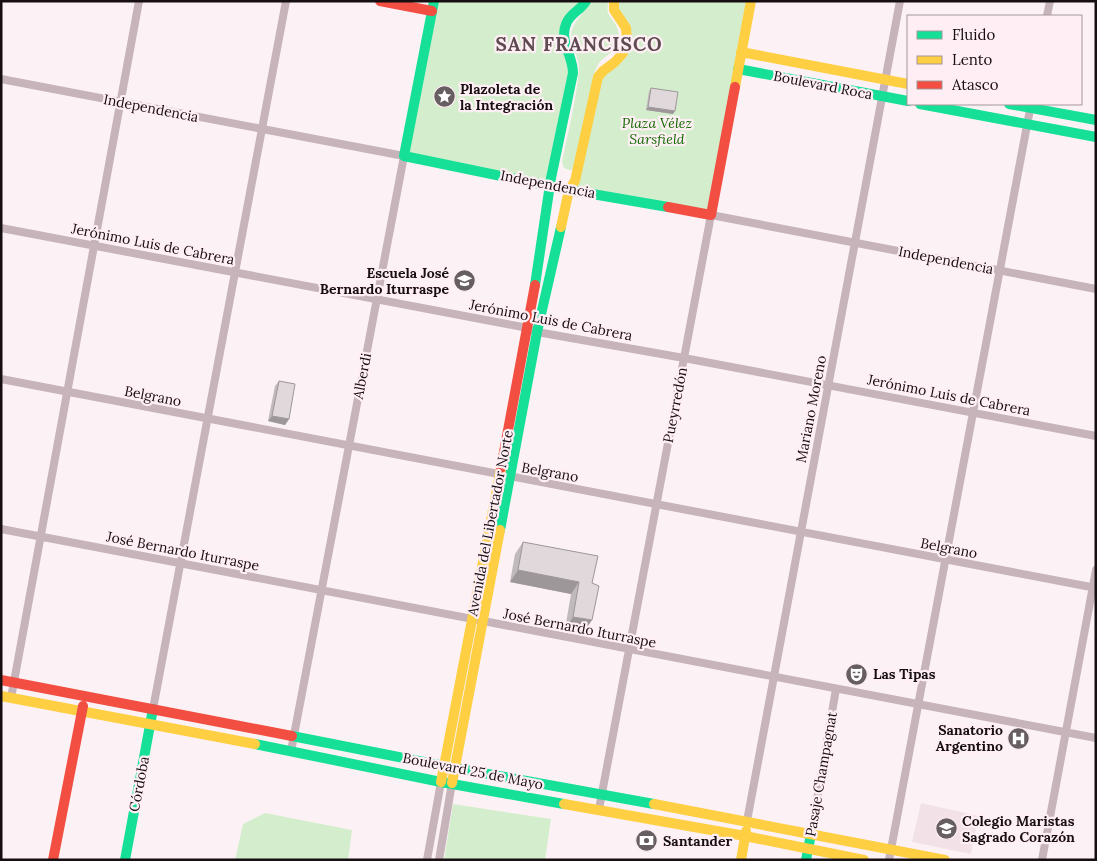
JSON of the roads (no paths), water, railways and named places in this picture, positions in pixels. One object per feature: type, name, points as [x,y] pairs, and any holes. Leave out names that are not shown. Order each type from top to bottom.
[{"type":"main road","points":[[380,1],[433,6]]},
{"type":"main road","name":"Avenida del Libertador Norte","points":[[441,782],[477,621],[532,330],[551,178],[563,128],[574,65],[566,50],[563,34],[570,16],[584,6],[586,1]]},
{"type":"main road","name":"Avenida del Libertador Norte","points":[[532,330],[569,190],[575,181],[598,77],[605,68],[620,58],[627,43],[626,26],[614,10],[614,1]]},
{"type":"main road","name":"Pueyrredón","points":[[710,215],[751,1]]},
{"type":"main road","name":"Alberdi","points":[[404,156],[433,6]]},
{"type":"main road","name":"Boulevard Roca","points":[[741,52],[907,84]]},
{"type":"main road","name":"Boulevard Roca","points":[[738,69],[907,102]]},
{"type":"main road","points":[[925,105],[1096,137]]},
{"type":"main road","points":[[1030,106],[1096,120]]},
{"type":"main road","name":"Independencia","points":[[404,156],[569,190],[710,215]]},
{"type":"main road","name":"Avenida del Libertador Norte","points":[[452,784],[456,768],[477,621]]},
{"type":"main road","name":"Boulevard 25 de Mayo","points":[[1,680],[444,766],[746,821],[811,834],[889,855],[945,860]]},
{"type":"main road","points":[[53,860],[85,696]]},
{"type":"main road","name":"Boulevard 25 de Mayo","points":[[6,697],[291,751],[441,782],[745,836],[864,860]]},
{"type":"main road","name":"Córdoba","points":[[125,860],[154,709]]},
{"type":"main road","points":[[741,860],[746,821]]},
{"type":"main road","name":"Pasaje Champagnat","points":[[806,860],[811,834]]},
{"type":"street","points":[[6,697],[14,682],[139,1]]},
{"type":"street","points":[[154,709],[286,1]]},
{"type":"street","name":"Mariano Moreno","points":[[746,821],[900,1]]},
{"type":"street","points":[[1047,15],[1050,1]]},
{"type":"street","name":"Independencia","points":[[1,79],[404,156]]},
{"type":"street","points":[[889,855],[1030,106]]},
{"type":"street","name":"Alberdi","points":[[291,751],[404,156]]},
{"type":"street","name":"Independencia","points":[[710,215],[1096,289]]},
{"type":"street","name":"Pueyrredón","points":[[599,810],[710,215]]},
{"type":"street","name":"Jerónimo Luis de Cabrera","points":[[1,228],[1096,436]]},
{"type":"street","name":"Belgrano","points":[[1,379],[1094,588]]},
{"type":"street","name":"José Bernardo Iturraspe","points":[[1,529],[1096,738]]},
{"type":"street","points":[[1042,860],[1096,570]]},
{"type":"street","name":"Pasaje Champagnat","points":[[811,834],[836,689]]},
{"type":"street","name":"Avenida del Libertador Norte","points":[[427,860],[441,782]]},
{"type":"street","name":"Avenida del Libertador Norte","points":[[439,860],[452,784]]},
{"type":"place","name":"Plazoleta de la Integración","points":[[444,97]]},
{"type":"place","name":"Escuela José Bernardo Iturraspe","points":[[465,281]]},
{"type":"place","name":"Las Tipas","points":[[857,674]]},
{"type":"place","name":"Sanatorio Argentino","points":[[1019,738]]},
{"type":"place","name":"Colegio Maristas Sagrado Corazón","points":[[946,829]]},
{"type":"place","name":"Santander","points":[[647,841]]},
{"type":"district","name":"SAN FRANCISCO","points":[[579,44]]},
{"type":"park label","name":"Plaza Vélez Sarsfield","points":[[657,132]]}]
